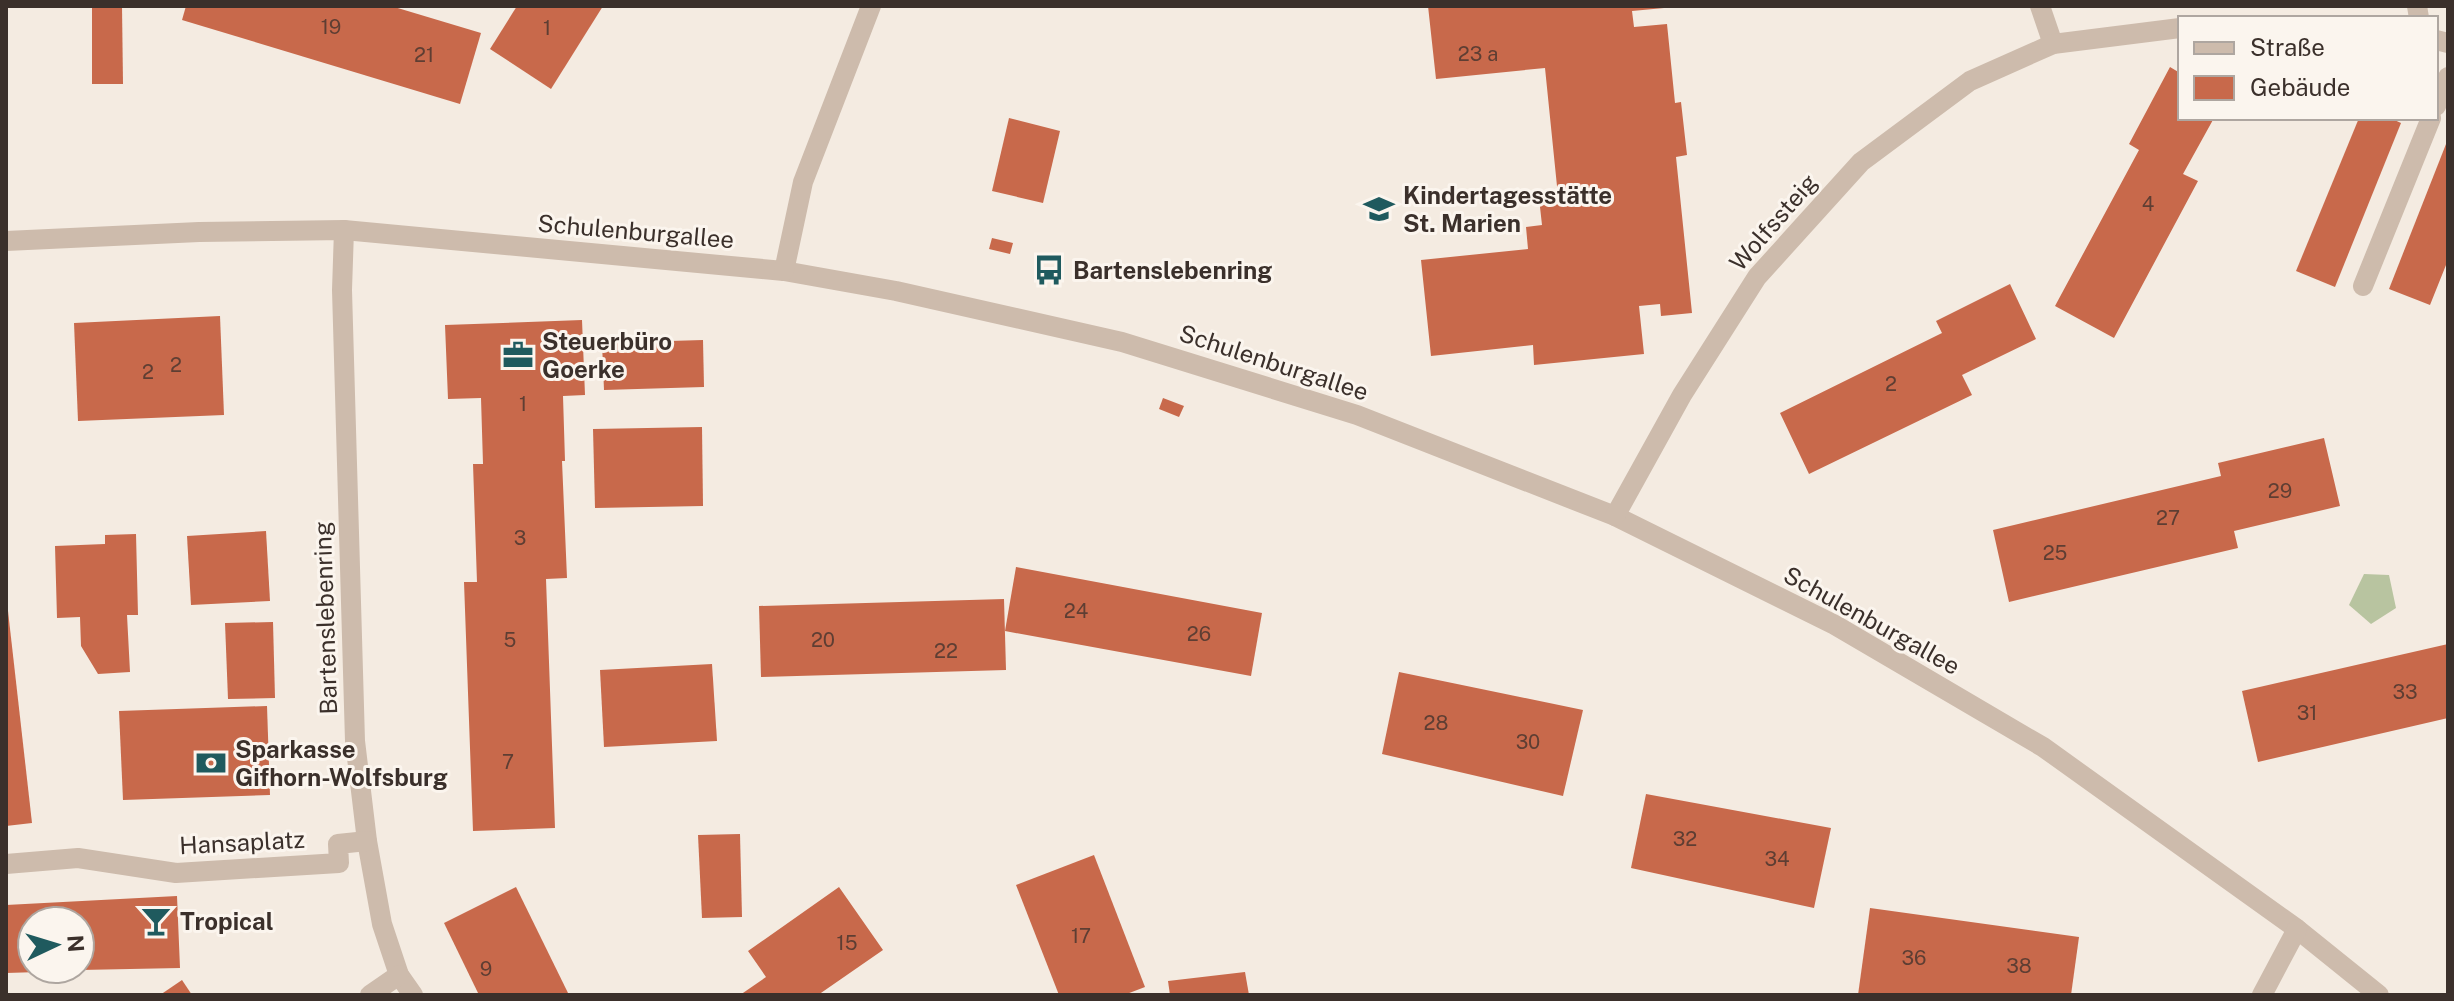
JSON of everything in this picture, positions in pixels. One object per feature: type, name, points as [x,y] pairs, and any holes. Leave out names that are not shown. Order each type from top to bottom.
[{"type":"street","points":[[784,271],[803,182],[871,6]]},
{"type":"street","points":[[2040,6],[2053,44]]},
{"type":"street","name":"Wolfssteig","points":[[1615,516],[1682,395],[1757,277],[1861,162],[1970,81],[2053,44],[2178,28]]},
{"type":"street","points":[[2438,101],[2448,77]]},
{"type":"street","points":[[2363,286],[2430,120]]},
{"type":"street","name":"Schulenburgallee","points":[[6,241],[199,232],[344,230],[784,271],[896,291],[1122,342],[1357,415],[1615,516],[1835,625],[2043,747],[2297,929],[2379,995]]},
{"type":"street","name":"Bartenslebenring","points":[[344,230],[342,290],[355,741],[367,841],[382,924],[399,975],[413,995]]},
{"type":"street","name":"Hansaplatz","points":[[6,864],[78,858],[176,873],[339,863],[338,844],[367,841]]},
{"type":"street","points":[[2262,995],[2297,929]]},
{"type":"street","points":[[370,995],[399,975]]},
{"type":"green space","points":[[2364,574],[2389,575],[2396,608],[2371,624],[2349,605]]},
{"type":"building","points":[[92,6],[122,6],[123,84],[92,84]]},
{"type":"building","points":[[186,6],[391,6],[481,33],[460,104],[182,20]]},
{"type":"building","points":[[517,6],[603,6],[551,89],[490,49]]},
{"type":"building","points":[[1428,6],[1664,6],[1632,11],[1634,27],[1667,24],[1675,103],[1681,102],[1687,155],[1676,157],[1692,313],[1661,316],[1660,304],[1639,306],[1644,354],[1534,365],[1533,345],[1431,356],[1421,260],[1528,249],[1526,227],[1542,225],[1539,198],[1558,196],[1545,68],[1436,79]]},
{"type":"building","points":[[2170,67],[2178,72],[2178,120],[2213,120],[2183,174],[2198,181],[2114,338],[2055,306],[2139,150],[2129,144]]},
{"type":"building","points":[[1009,118],[1060,131],[1043,203],[992,191]]},
{"type":"building","points":[[2358,120],[2394,120],[2401,123],[2335,287],[2296,271]]},
{"type":"building","points":[[2448,139],[2448,260],[2430,305],[2389,289]]},
{"type":"building","points":[[992,238],[1013,243],[1010,254],[989,249]]},
{"type":"building","points":[[2010,284],[2036,339],[1962,375],[1972,395],[1809,474],[1780,413],[1942,333],[1936,321]]},
{"type":"building","points":[[220,316],[224,415],[78,421],[74,323]]},
{"type":"building","points":[[582,320],[585,395],[563,396],[565,461],[562,461],[567,578],[546,579],[555,828],[473,831],[464,582],[477,582],[473,464],[483,464],[481,398],[448,399],[445,325]]},
{"type":"building","points":[[703,340],[704,387],[604,390],[602,343]]},
{"type":"building","points":[[1163,398],[1184,406],[1179,417],[1159,409]]},
{"type":"building","points":[[702,427],[703,506],[595,508],[593,429]]},
{"type":"building","points":[[2324,438],[2340,506],[2234,531],[2238,548],[2009,602],[1993,530],[2221,476],[2218,463]]},
{"type":"building","points":[[266,531],[270,601],[191,605],[187,536]]},
{"type":"building","points":[[136,534],[138,615],[127,615],[130,672],[98,674],[81,646],[80,617],[57,618],[55,546],[105,544],[105,535]]},
{"type":"building","points":[[1016,567],[1262,613],[1251,676],[1005,631]]},
{"type":"building","points":[[1004,599],[1006,670],[761,677],[759,606]]},
{"type":"building","points":[[6,611],[32,823],[6,826]]},
{"type":"building","points":[[273,622],[275,698],[228,699],[225,623]]},
{"type":"building","points":[[2448,644],[2448,718],[2258,762],[2242,691]]},
{"type":"building","points":[[712,664],[717,741],[604,747],[600,670]]},
{"type":"building","points":[[1399,672],[1583,710],[1563,796],[1382,754]]},
{"type":"building","points":[[267,706],[270,795],[123,800],[119,711]]},
{"type":"building","points":[[1646,794],[1831,828],[1814,908],[1631,868]]},
{"type":"building","points":[[740,834],[742,917],[702,918],[698,835]]},
{"type":"building","points":[[1094,855],[1145,987],[1124,995],[1059,995],[1016,885]]},
{"type":"building","points":[[516,887],[569,995],[479,995],[444,923]]},
{"type":"building","points":[[839,887],[883,950],[818,995],[740,995],[766,977],[748,951]]},
{"type":"building","points":[[177,896],[180,968],[96,970],[96,905],[16,905],[16,973],[6,973],[6,905]]},
{"type":"building","points":[[1870,908],[2079,937],[2071,995],[1858,995]]},
{"type":"building","points":[[1245,972],[1249,995],[1170,995],[1168,981]]},
{"type":"building","points":[[182,980],[192,995],[160,995]]},
{"type":"place","name":"Kindertagesstätte St. Marien","points":[[1379,209]]},
{"type":"place","name":"Bartenslebenring","points":[[1049,270]]},
{"type":"place","name":"Steuerbüro Goerke","points":[[518,355]]},
{"type":"place","name":"Sparkasse Gifhorn-Wolfsburg","points":[[211,763]]},
{"type":"place","name":"Tropical","points":[[156,921]]}]
